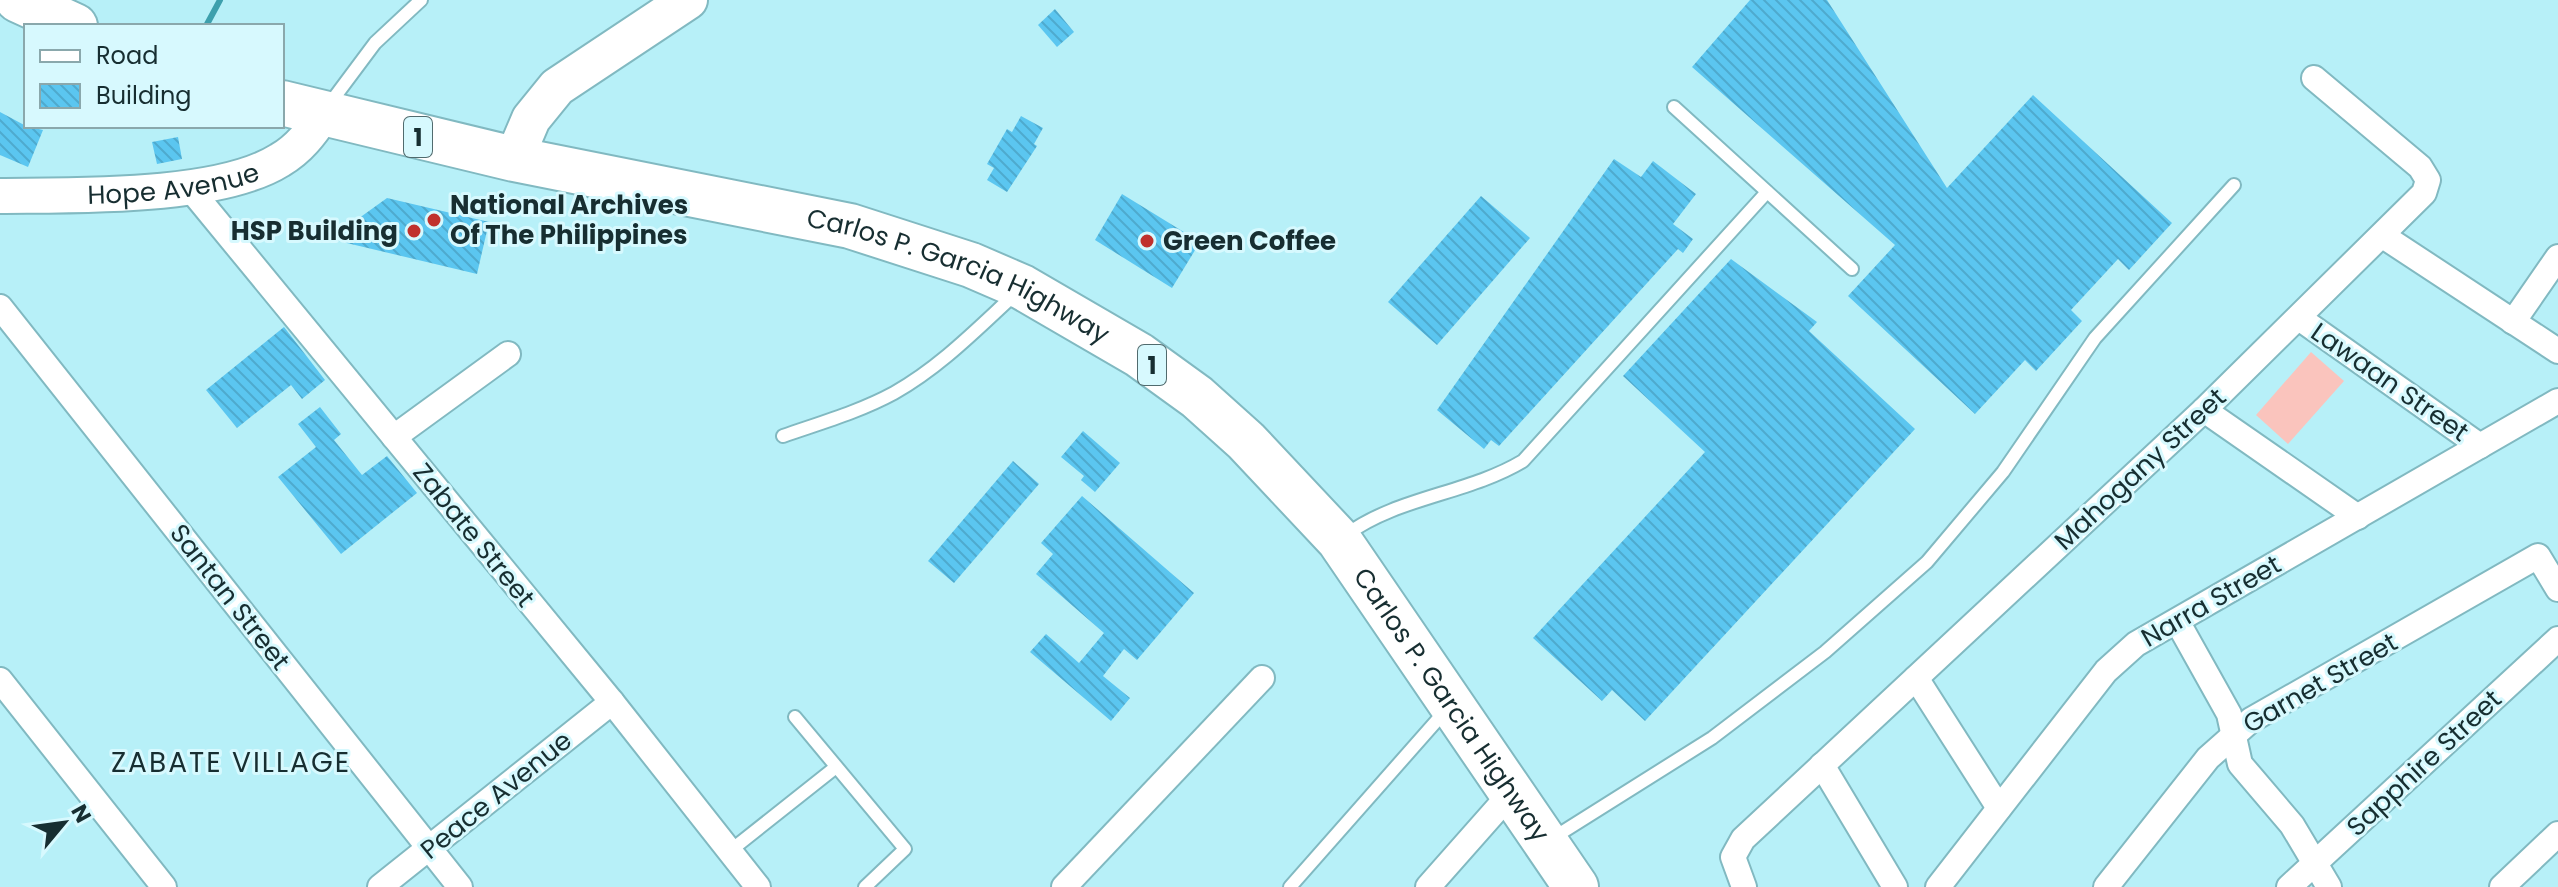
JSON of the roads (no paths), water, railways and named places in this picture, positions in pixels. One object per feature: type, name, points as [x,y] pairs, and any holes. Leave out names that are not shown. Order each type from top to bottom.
[{"type":"highway","points":[[18,0],[71,24]]},
{"type":"highway","name":"Carlos P. Garcia Highway","points":[[302,109],[514,159],[850,226],[971,265],[1022,287],[1139,355],[1197,397],[1246,441],[1339,540],[1576,887]]},
{"type":"main road","points":[[514,159],[531,119],[557,87],[688,0]]},
{"type":"main road","name":"Hope Avenue","points":[[0,196],[83,194],[187,185],[237,177],[278,162],[303,142],[302,109]]},
{"type":"street","name":"Mahogany Street","points":[[1744,887],[1733,857],[1743,839],[2204,410],[2424,193],[2428,180],[2425,173],[2314,78]]},
{"type":"street","name":"Zabate Street","points":[[187,185],[612,702],[758,887]]},
{"type":"street","points":[[2383,236],[2558,351]]},
{"type":"street","points":[[2513,322],[2558,257]]},
{"type":"street","name":"Santan Street","points":[[0,307],[460,887]]},
{"type":"street","name":"Lawaan Street","points":[[2299,318],[2480,446]]},
{"type":"street","points":[[394,437],[508,354]]},
{"type":"street","name":"Narra Street","points":[[1938,887],[2106,671],[2136,644],[2558,401]]},
{"type":"street","points":[[2204,410],[2358,517]]},
{"type":"street","name":"Garnet Street","points":[[2106,887],[2199,769],[2233,733],[2272,705],[2387,645],[2538,556],[2558,589]]},
{"type":"street","points":[[2177,621],[2222,698],[2244,772],[2292,825],[2329,887]]},
{"type":"street","name":"Sapphire Street","points":[[2289,887],[2558,639]]},
{"type":"street","points":[[1064,887],[1262,678]]},
{"type":"street","points":[[1916,678],[1999,808]]},
{"type":"street","points":[[0,680],[164,887]]},
{"type":"street","name":"Peace Avenue","points":[[380,887],[612,702]]},
{"type":"street","points":[[1822,765],[1895,887]]},
{"type":"street","points":[[1428,887],[1512,792]]},
{"type":"street","points":[[2502,887],[2558,834]]},
{"type":"lane","points":[[302,109],[421,0]]},
{"type":"lane","points":[[1674,107],[1852,269]]},
{"type":"lane","points":[[1547,842],[1712,738],[1825,652],[1927,562],[2003,472],[2095,338],[2234,185]]},
{"type":"lane","points":[[1339,540],[1371,518],[1483,481],[1523,461],[1767,192]]},
{"type":"lane","points":[[783,436],[894,393],[943,361],[1022,287]]},
{"type":"lane","points":[[1290,887],[1453,703]]},
{"type":"lane","points":[[795,717],[905,849],[865,887]]},
{"type":"lane","points":[[730,851],[836,767]]},
{"type":"waterway","points":[[207,24],[220,0]]},
{"type":"place","name":"National Archives Of The Philippines","points":[[434,220]]},
{"type":"place","name":"HSP Building","points":[[414,231]]},
{"type":"place","name":"Green Coffee","points":[[1147,241]]},
{"type":"district","name":"ZABATE VILLAGE","points":[[231,762]]}]
